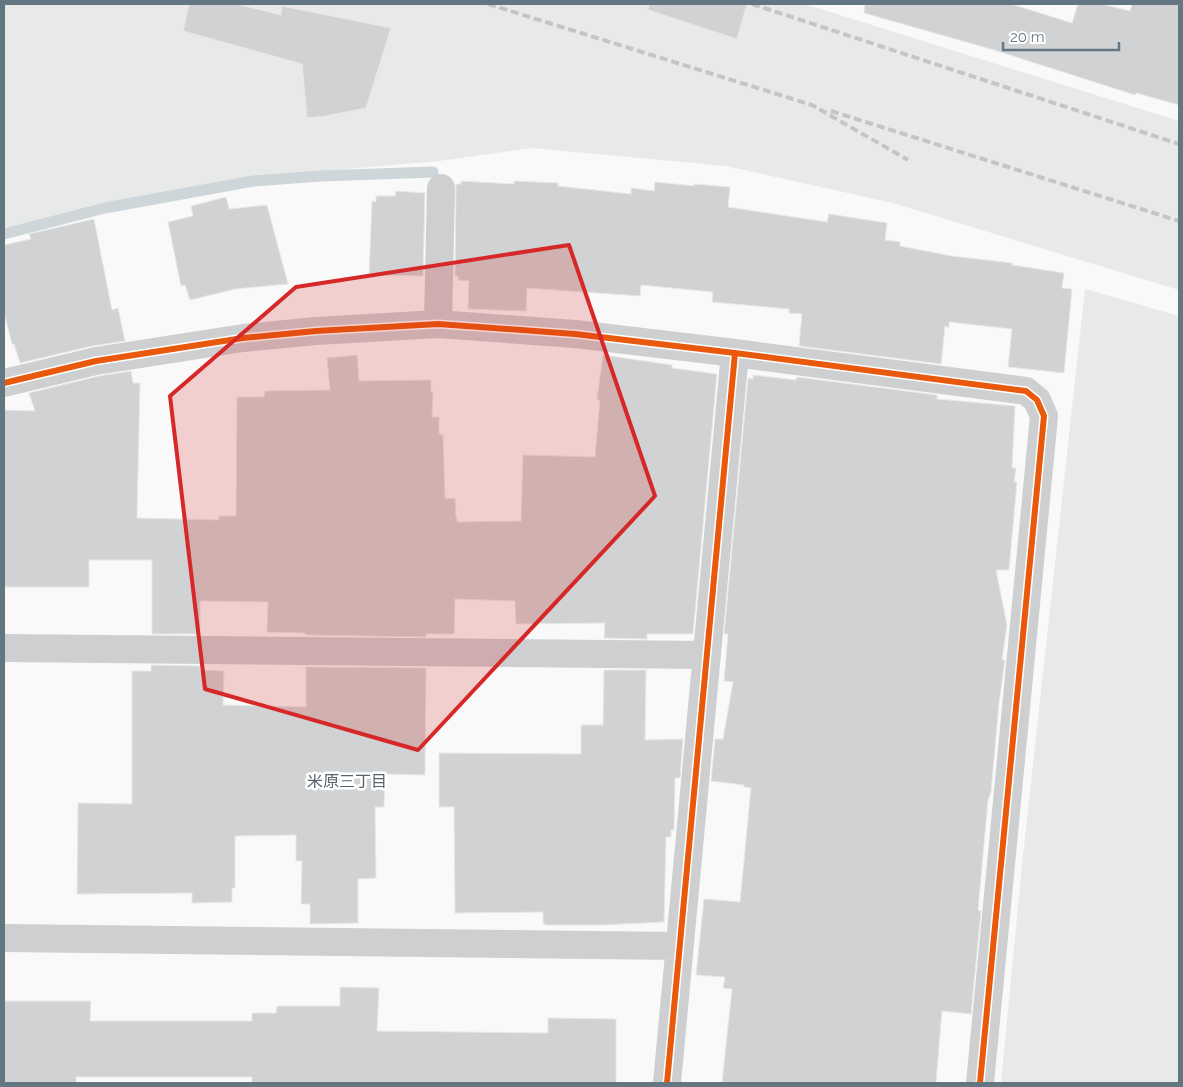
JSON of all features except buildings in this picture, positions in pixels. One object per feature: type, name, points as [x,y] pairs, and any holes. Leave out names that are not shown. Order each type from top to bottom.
[{"type":"street","points":[[438,324],[441,188]]},
{"type":"street","points":[[4,383],[96,361],[243,338],[316,331],[438,324],[575,334],[1026,391],[1037,400],[1044,416],[980,1083]]},
{"type":"street","points":[[667,1083],[735,353]]},
{"type":"street","points":[[4,648],[707,655]]},
{"type":"street","points":[[4,938],[679,946]]},
{"type":"highlighted area","points":[[569,245],[655,496],[418,750],[205,689],[170,396],[296,287]]},
{"type":"shaded area","points":[[4,4],[805,4],[1179,121],[1179,290],[893,203],[726,166],[531,148],[439,161],[257,177],[99,206],[4,231]]},
{"type":"shaded area","points":[[1085,289],[1179,316],[1179,1083],[1001,1083],[1022,865]]},
{"type":"waterway","points":[[4,234],[105,208],[253,181],[320,176],[433,172]]},
{"type":"railway","points":[[488,4],[812,105],[908,160]]},
{"type":"railway","points":[[752,4],[1179,144]]},
{"type":"railway","points":[[831,111],[1179,221]]},
{"type":"cycle path","points":[[4,383],[96,361],[243,338],[316,331],[438,324],[575,334],[1026,391],[1037,400],[1044,416],[980,1083]]},
{"type":"cycle path","points":[[667,1083],[735,353]]},
{"type":"district","name":"米原三丁目","points":[[347,781]]}]
